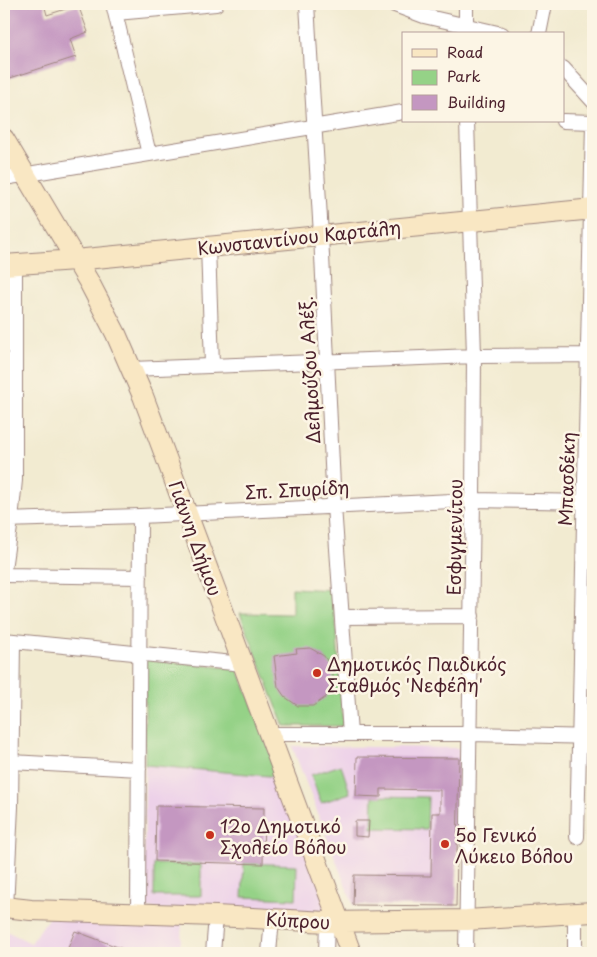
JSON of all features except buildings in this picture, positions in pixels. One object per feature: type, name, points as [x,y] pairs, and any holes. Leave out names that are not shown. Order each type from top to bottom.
[{"type":"street","points":[[149,154],[115,8],[216,4]]},
{"type":"street","name":"Δελμούζου Αλέξ.","points":[[307,4],[328,360],[334,506],[350,734]]},
{"type":"street","points":[[392,4],[466,29],[488,32]]},
{"type":"street","points":[[466,4],[466,29]]},
{"type":"street","points":[[539,32],[545,4]]},
{"type":"street","points":[[564,69],[593,102]]},
{"type":"street","points":[[4,178],[402,112]]},
{"type":"street","points":[[564,121],[593,122]]},
{"type":"street","name":"Εσφιγμενίτου","points":[[466,953],[474,356],[467,122]]},
{"type":"street","name":"Μπασδέκη","points":[[577,837],[578,737],[588,578],[593,122]]},
{"type":"street","name":"Γιάννη Δήμου","points":[[4,139],[105,312],[131,369],[158,433],[269,734],[333,922],[351,953]]},
{"type":"street","name":"Κωνσταντίνου Καρτάλη","points":[[9,265],[592,209]]},
{"type":"street","points":[[208,246],[212,365]]},
{"type":"street","points":[[4,570],[7,520],[15,465],[9,408],[9,265]]},
{"type":"street","points":[[131,369],[328,360],[591,355]]},
{"type":"street","name":"Σπ. Σπυρίδη","points":[[7,520],[187,514],[473,500],[589,502]]},
{"type":"street","points":[[138,914],[140,516]]},
{"type":"street","points":[[4,575],[140,576]]},
{"type":"street","points":[[342,618],[472,616]]},
{"type":"street","points":[[5,908],[7,806],[11,762],[8,724],[9,640],[243,664]]},
{"type":"street","points":[[269,734],[470,734],[593,737]]},
{"type":"street","points":[[11,762],[139,769]]},
{"type":"street","name":"Κύπρου","points":[[5,908],[333,922],[467,920],[584,913]]},
{"type":"street","points":[[575,953],[584,913]]},
{"type":"street","points":[[213,953],[216,916]]},
{"type":"street","points":[[269,953],[272,919]]},
{"type":"street","points":[[326,953],[333,922]]},
{"type":"shaded area","points":[[292,746],[459,748],[456,906],[353,905]]},
{"type":"shaded area","points":[[145,765],[280,777],[332,918],[144,908]]},
{"type":"shaded area","points":[[49,917],[182,924],[180,953],[4,953],[4,930],[31,943]]},
{"type":"green space","points":[[292,588],[334,590],[343,726],[284,726],[240,613],[292,614]]},
{"type":"green space","points":[[145,659],[238,669],[280,777],[145,765]]},
{"type":"green space","points":[[341,765],[350,793],[321,803],[311,775]]},
{"type":"green space","points":[[373,796],[428,797],[427,829],[372,828]]},
{"type":"green space","points":[[244,863],[297,865],[296,899],[242,897]]},
{"type":"green space","points":[[154,864],[201,864],[201,896],[154,896]]},
{"type":"place","name":"Δημοτικός Παιδικός Σταθμός 'Νεφέλη'","points":[[317,673]]},
{"type":"place","name":"12ο Δημοτικό Σχολείο Βόλου","points":[[210,835]]},
{"type":"place","name":"5ο Γενικό Λύκειο Βόλου","points":[[445,844]]}]
